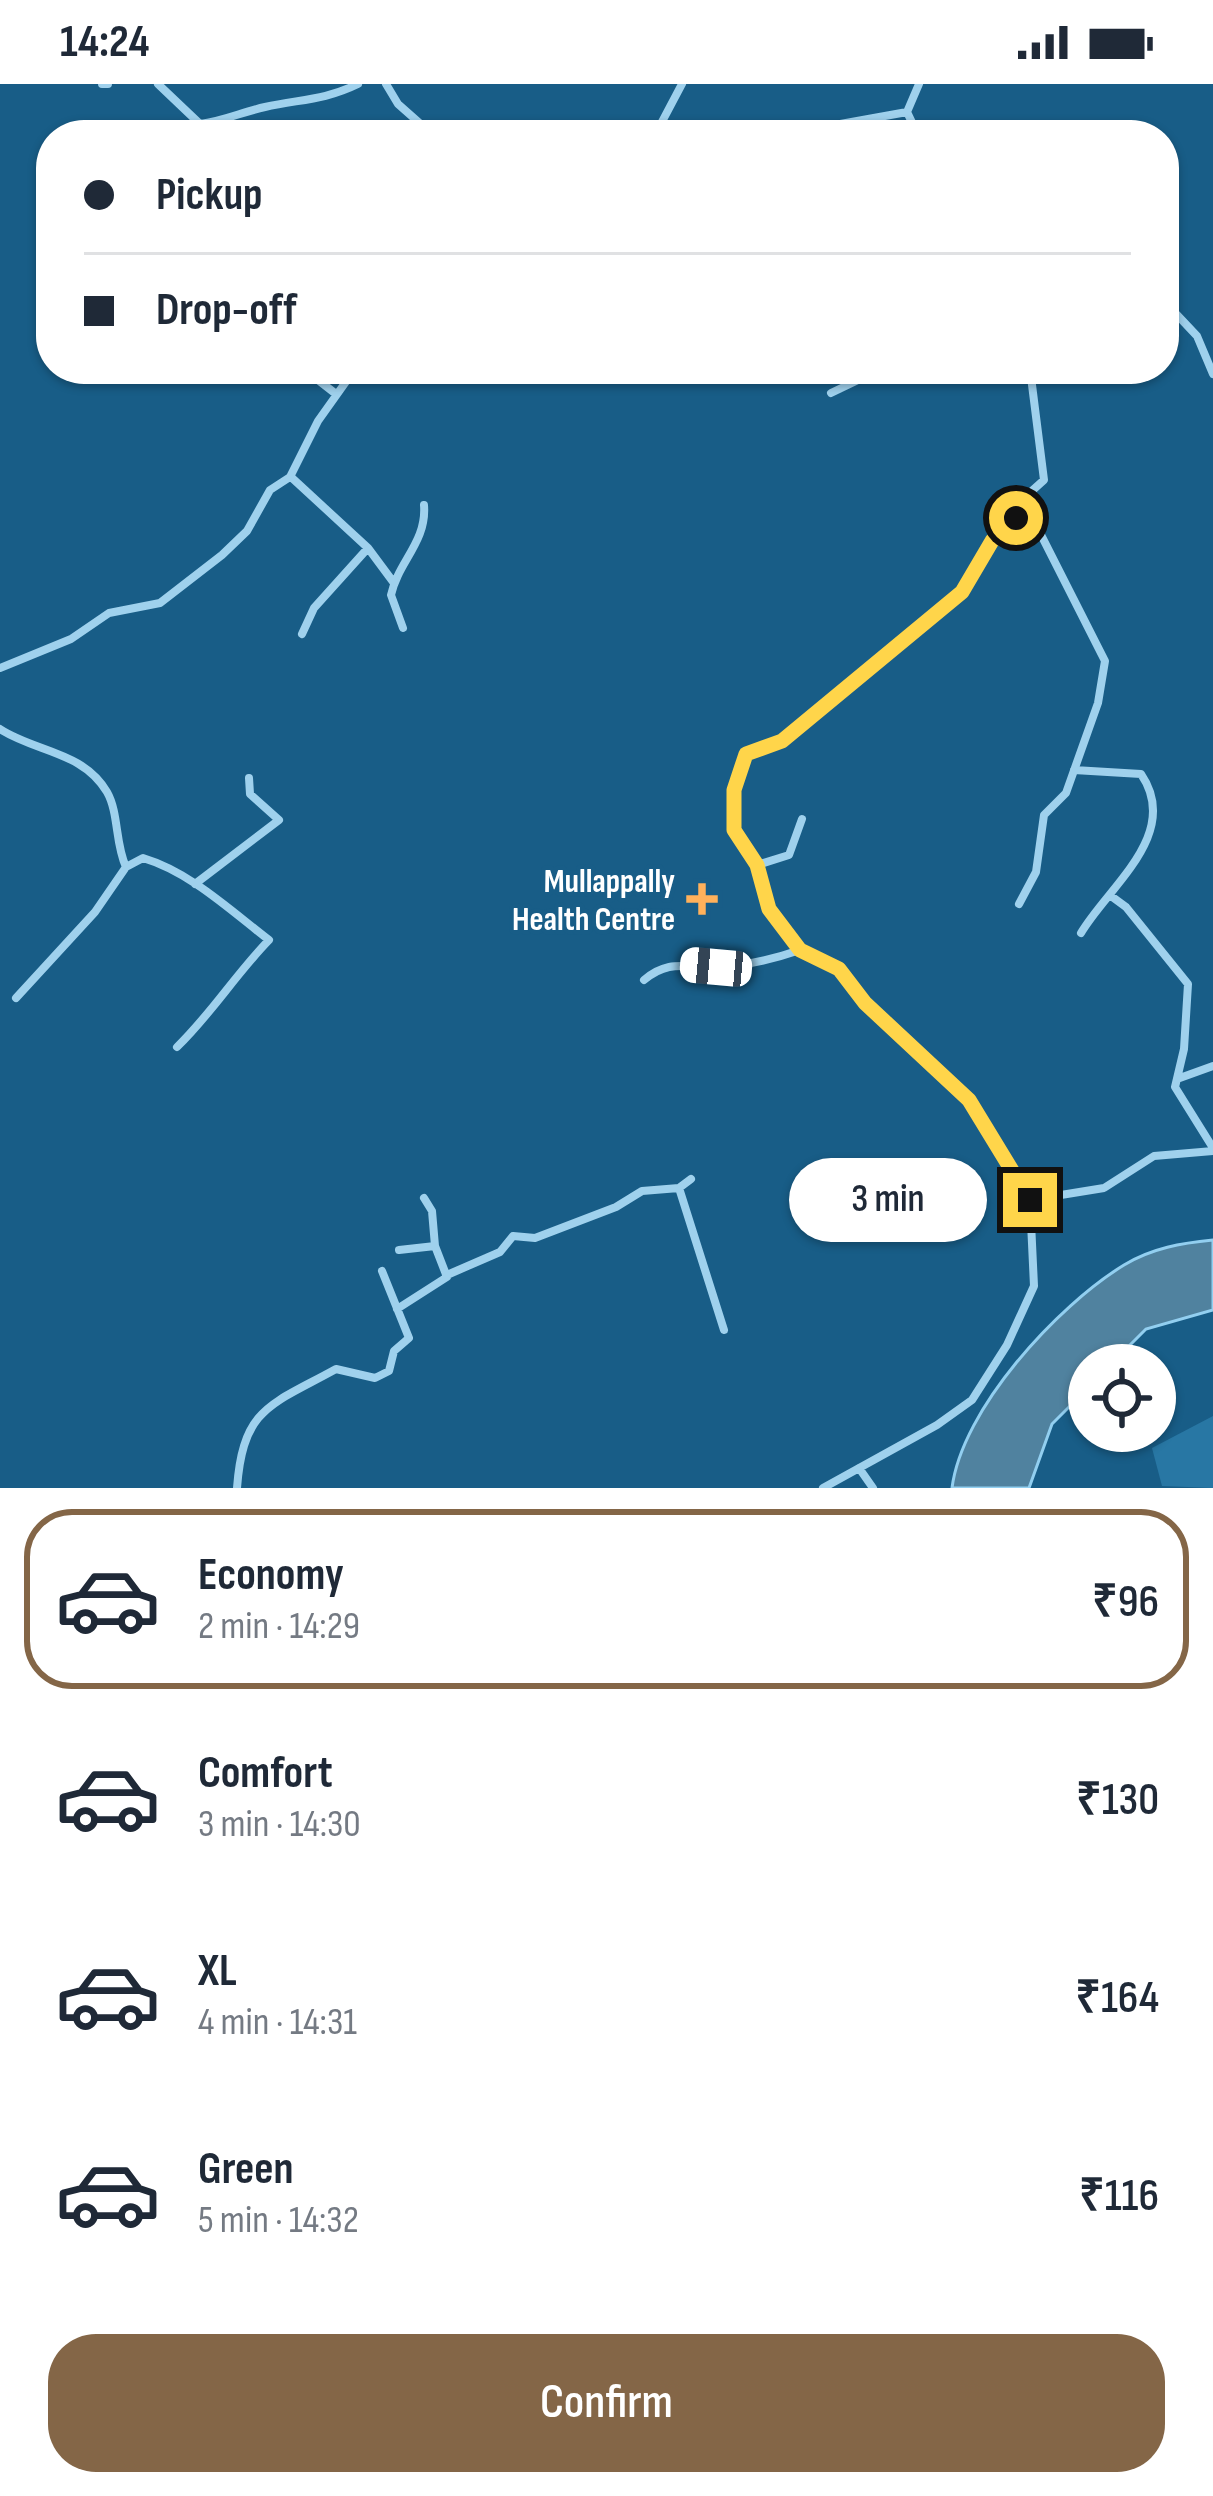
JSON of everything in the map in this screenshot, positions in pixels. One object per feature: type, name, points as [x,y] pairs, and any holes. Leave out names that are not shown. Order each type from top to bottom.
[{"type":"street","points":[[158,84],[196,120]]},
{"type":"street","points":[[235,120],[264,107],[310,103],[358,84]]},
{"type":"street","points":[[386,84],[398,104],[416,120]]},
{"type":"street","points":[[665,120],[682,84]]},
{"type":"street","points":[[911,120],[907,112],[919,84]]},
{"type":"street","points":[[863,120],[907,112]]},
{"type":"street","points":[[1179,317],[1197,336],[1213,374]]},
{"type":"street","points":[[323,384],[336,394]]},
{"type":"street","points":[[0,668],[71,639],[109,613],[160,603],[247,531],[254,513],[279,481],[290,477],[344,384]]},
{"type":"street","points":[[831,393],[850,384]]},
{"type":"street","points":[[1011,518],[1004,511],[1044,480],[1032,384]]},
{"type":"street","points":[[290,477],[326,505],[394,583]]},
{"type":"street","points":[[403,628],[399,608],[391,606],[394,583],[417,545],[425,522],[424,506]]},
{"type":"street","points":[[823,1488],[972,1400],[1034,1286],[1030,1200],[969,1100],[865,1003],[839,969],[800,950],[769,909],[757,865],[734,830],[734,790],[746,754],[782,741],[962,592],[1011,518],[1025,516],[1034,521],[1105,661],[1098,703],[1066,794],[1044,815],[1036,872],[1019,904]]},
{"type":"street","points":[[302,634],[314,608],[368,548]]},
{"type":"street","points":[[0,729],[62,753],[89,772],[107,792],[126,867]]},
{"type":"street","points":[[1073,770],[1136,772],[1151,793],[1150,837],[1081,933]]},
{"type":"street","points":[[195,884],[279,820],[250,794],[248,778]]},
{"type":"street","points":[[757,865],[789,855],[802,819]]},
{"type":"street","points":[[16,998],[95,912],[126,867],[143,858],[195,884],[269,940],[227,984],[218,1007],[177,1047]]},
{"type":"street","points":[[1030,1200],[1104,1188],[1154,1156],[1213,1150],[1177,1095],[1188,984],[1111,896]]},
{"type":"street","points":[[644,980],[659,966],[673,963],[716,967],[800,950]]},
{"type":"street","points":[[1177,1078],[1213,1066]]},
{"type":"street","points":[[397,1309],[447,1275],[500,1252],[514,1236],[535,1238],[616,1207],[642,1191],[679,1188],[691,1179]]},
{"type":"street","points":[[679,1188],[724,1330]]},
{"type":"street","points":[[424,1198],[437,1228],[435,1246],[447,1275]]},
{"type":"street","points":[[399,1250],[435,1246]]},
{"type":"street","points":[[236,1488],[239,1452],[259,1414],[336,1369],[375,1378],[389,1371],[394,1352],[410,1338],[382,1271]]},
{"type":"street","points":[[860,1468],[873,1488]]},
{"type":"shaded area","points":[[1213,1240],[1213,1310],[1146,1329],[1131,1344],[1068,1344],[1068,1408],[1052,1424],[1029,1488],[952,1488],[974,1426],[1017,1362],[1098,1283],[1135,1259],[1167,1247]]},
{"type":"shaded area","points":[[1213,1416],[1213,1488],[1162,1486],[1153,1452],[1176,1452],[1176,1435]]},
{"type":"place","name":"Mullappally Health Centre","points":[[702,899]]},
{"type":"route","points":[[1016,518],[992,541],[962,592],[782,741],[746,754],[734,790],[734,830],[757,865],[769,909],[800,950],[839,969],[865,1003],[969,1100],[1030,1200]]}]
